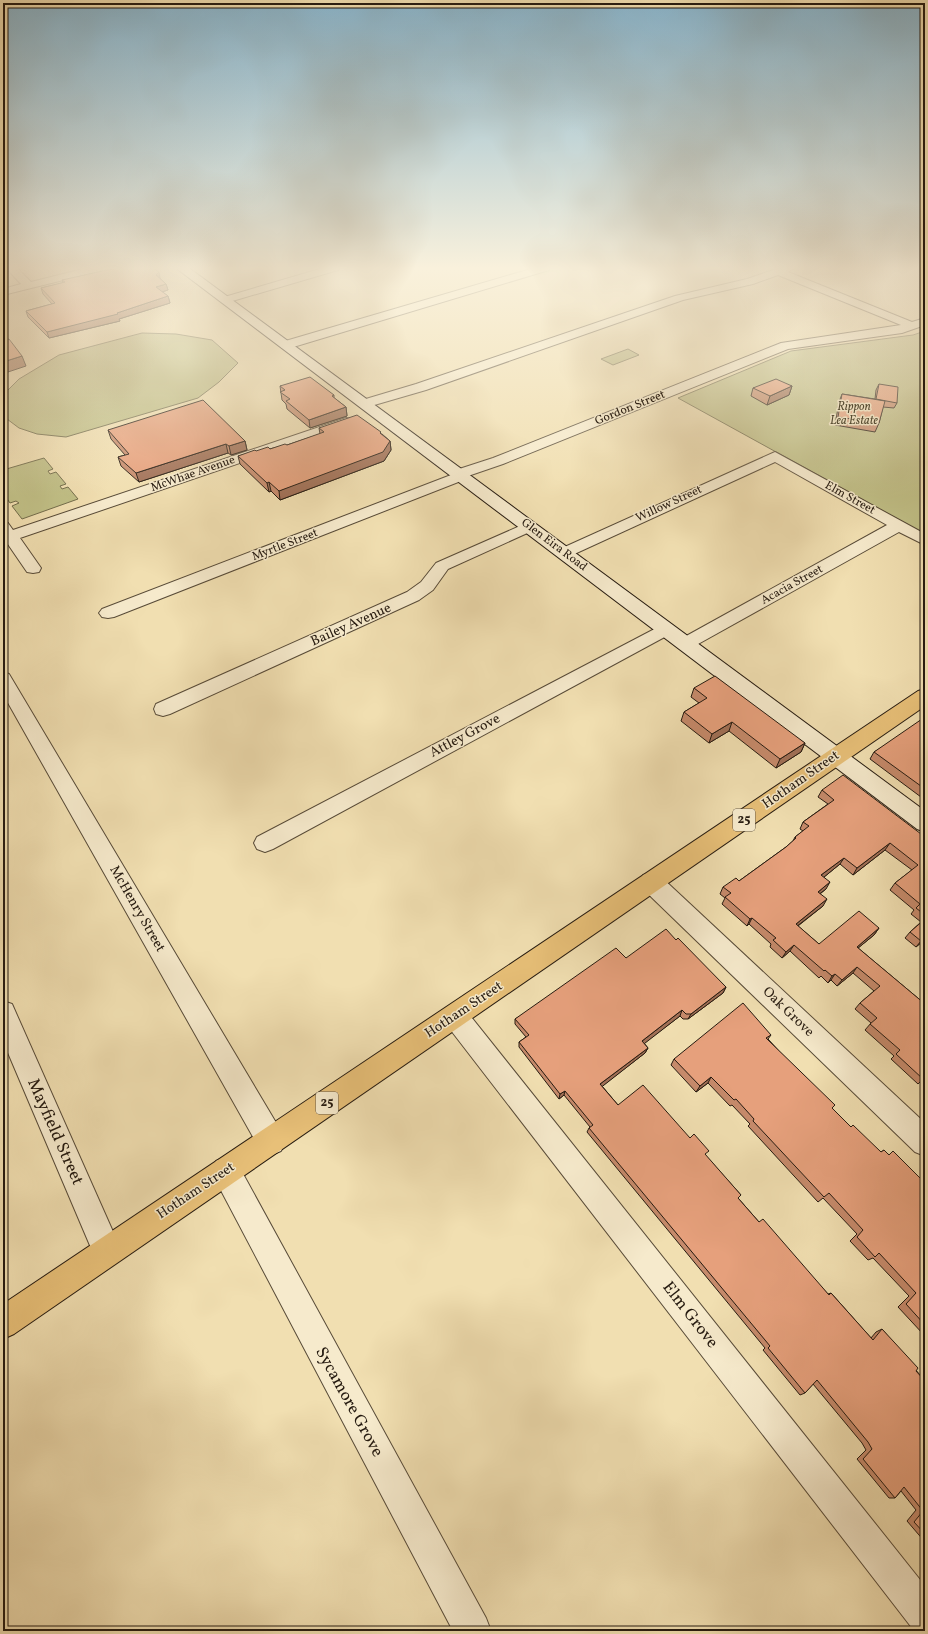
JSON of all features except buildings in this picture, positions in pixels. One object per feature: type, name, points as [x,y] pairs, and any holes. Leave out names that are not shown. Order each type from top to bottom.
[{"type":"main road","name":"Glen Eira Road","points":[[284,344],[925,823]]},
{"type":"main road","name":"Hotham Street","points":[[3,1323],[925,696]]},
{"type":"street","points":[[288,347],[296,344]]},
{"type":"street","name":"McWhae Avenue","points":[[6,531],[370,408],[421,387],[545,344]]},
{"type":"street","name":"Gordon Street","points":[[461,476],[786,346],[798,344]]},
{"type":"street","name":"Elm Street","points":[[775,456],[925,540]]},
{"type":"street","name":"Willow Street","points":[[564,553],[775,456]]},
{"type":"street","name":"Myrtle Street","points":[[108,613],[461,476]]},
{"type":"street","name":"Acacia Street","points":[[685,644],[899,525]]},
{"type":"street","name":"Bailey Avenue","points":[[163,709],[413,596],[427,586],[442,566],[528,527]]},
{"type":"street","points":[[6,531],[33,568]]},
{"type":"street","name":"Attley Grove","points":[[265,843],[666,629]]},
{"type":"street","name":"McHenry Street","points":[[3,678],[271,1141]]},
{"type":"street","name":"Oak Grove","points":[[651,882],[925,1142]]},
{"type":"street","name":"Mayfield Street","points":[[3,1012],[107,1252]]},
{"type":"street","name":"Elm Grove","points":[[455,1016],[925,1616]]},
{"type":"street","name":"Sycamore Grove","points":[[226,1171],[473,1631]]},
{"type":"green space","points":[[100,344],[217,344],[238,363],[219,382],[198,398],[66,437],[37,434],[19,428],[3,416],[3,395],[19,379],[59,355]]},
{"type":"green space","name":"Rippon Lea Estate","points":[[842,344],[925,344],[925,534],[678,398],[791,351]]},
{"type":"green space","points":[[628,349],[639,355],[613,365],[601,359]]},
{"type":"green space","points":[[44,458],[53,469],[48,471],[50,474],[56,472],[66,484],[60,486],[62,489],[68,487],[78,499],[22,519],[12,506],[19,503],[16,501],[10,503],[3,493],[3,489],[7,488],[5,485],[3,486],[3,470]]}]
